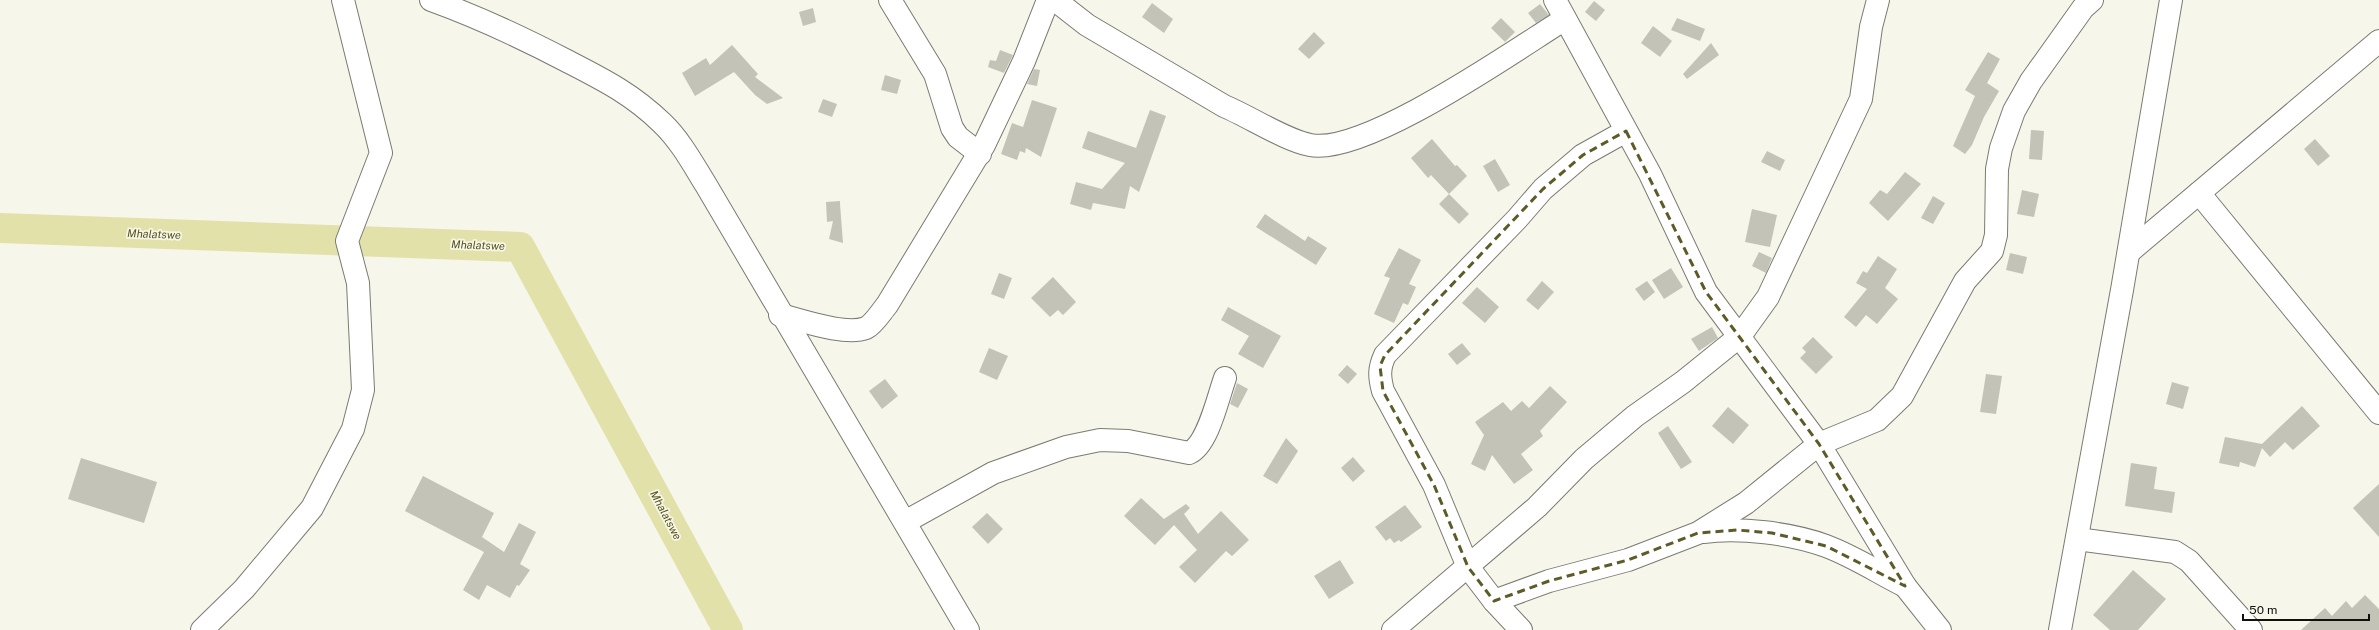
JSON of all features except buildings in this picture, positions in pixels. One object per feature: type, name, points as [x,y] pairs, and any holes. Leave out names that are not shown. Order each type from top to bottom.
[{"type":"street","points":[[202,630],[244,589],[312,508],[353,428],[363,390],[358,283],[347,240],[381,153],[343,0]]},
{"type":"street","points":[[431,0],[526,39],[607,82],[629,94],[664,124],[686,152],[780,315],[905,522],[968,630]]},
{"type":"street","points":[[890,0],[935,74],[952,128],[958,137],[980,154]]},
{"type":"street","points":[[780,315],[850,330],[865,328],[873,322],[887,305],[980,154],[1024,61],[1048,0]]},
{"type":"street","points":[[1055,0],[1087,25],[1224,106],[1249,116],[1295,140],[1310,145],[1327,146],[1365,134],[1418,111],[1565,19]]},
{"type":"street","points":[[1554,0],[1650,174],[1706,292],[1819,444],[1905,586],[1940,630]]},
{"type":"street","points":[[1393,630],[1537,507],[1590,454],[1635,416],[1683,382],[1740,336],[1768,297],[1861,99],[1871,27],[1878,0]]},
{"type":"street","points":[[1698,533],[1746,503],[1819,444],[1877,420],[1902,396],[1965,282],[1992,251],[1996,235],[1997,169],[2000,148],[2014,111],[2032,81],[2083,8],[2092,0]]},
{"type":"street","points":[[2060,630],[2129,252],[2171,0]]},
{"type":"street","points":[[2129,252],[2379,41]]},
{"type":"street","points":[[1521,630],[1494,601],[1468,567],[1434,485],[1383,391],[1379,375],[1380,366],[1385,355],[1517,220],[1543,189],[1583,155],[1626,131]]},
{"type":"street","points":[[2199,193],[2379,413]]},
{"type":"street","points":[[905,522],[993,473],[1066,447],[1100,440],[1128,441],[1189,453],[1196,450],[1205,437],[1225,378]]},
{"type":"street","points":[[1494,601],[1549,581],[1628,560],[1698,533],[1720,529],[1772,533],[1826,546],[1905,586]]},
{"type":"street","points":[[2077,539],[2175,552],[2189,562],[2251,630]]},
{"type":"highlighted area","points":[[1626,131],[1706,292],[1819,444],[1905,586],[1826,546],[1772,533],[1737,530],[1698,533],[1628,560],[1549,581],[1494,601],[1468,567],[1434,485],[1383,391],[1380,366],[1385,355],[1543,189],[1583,155]]},
{"type":"waterway","name":"Mhalatswe","points":[[0,228],[520,247],[728,630]]}]
